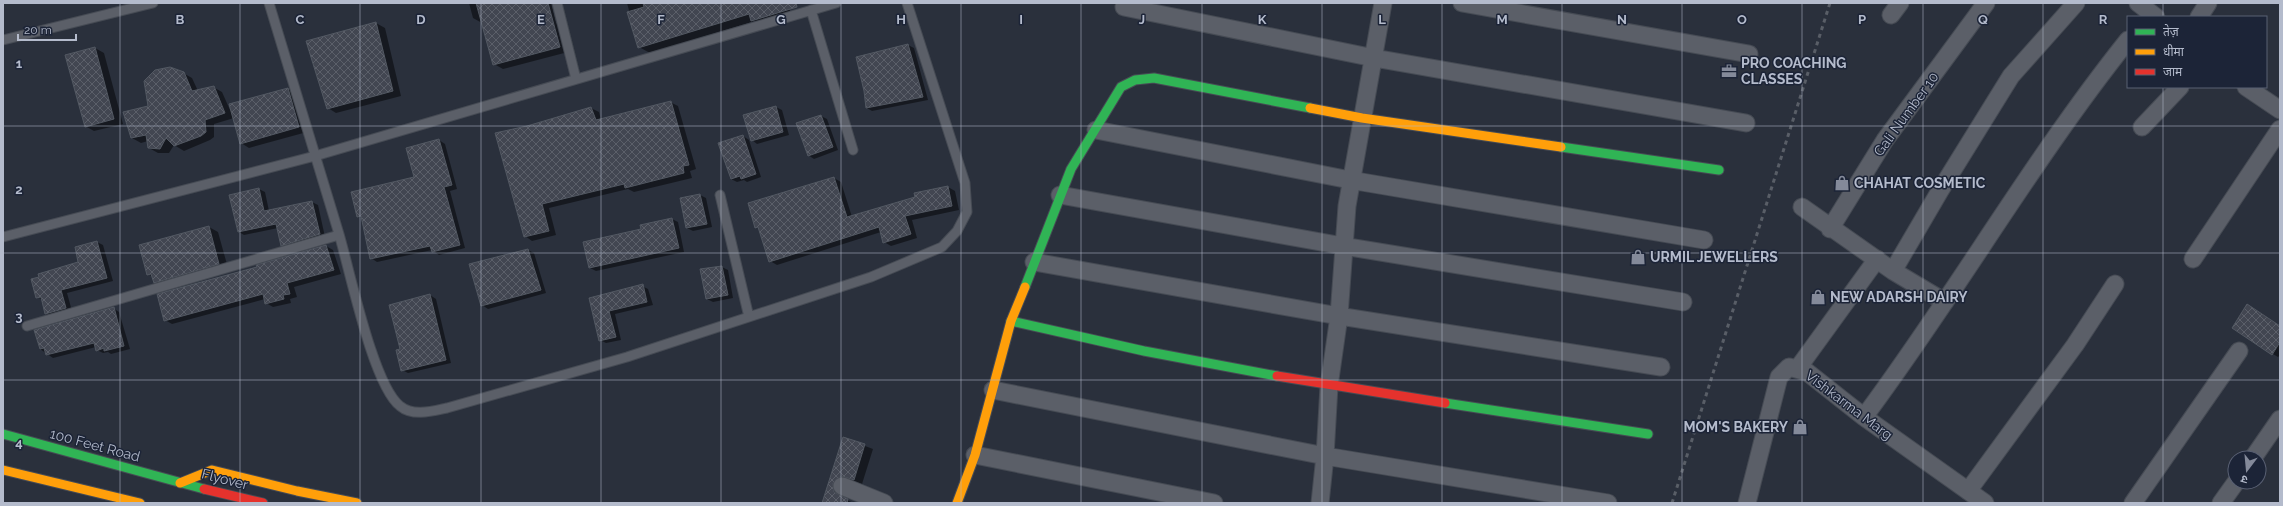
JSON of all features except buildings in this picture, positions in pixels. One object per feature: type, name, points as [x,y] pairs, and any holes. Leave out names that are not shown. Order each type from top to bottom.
[{"type":"street","points":[[1320,503],[1326,456],[1329,386],[1339,316],[1343,246],[1350,180],[1374,58],[1383,3]]},
{"type":"street","points":[[1462,3],[1749,54]]},
{"type":"street","name":"Gali Number 10","points":[[1830,229],[1885,140],[1986,3]]},
{"type":"street","points":[[1893,271],[1945,182],[2011,76],[2076,3]]},
{"type":"street","points":[[2200,16],[2208,3]]},
{"type":"street","points":[[1124,7],[1374,58],[1746,123]]},
{"type":"street","points":[[1864,417],[1908,359],[2021,188],[2098,78],[2127,41]]},
{"type":"street","points":[[957,503],[975,455],[1011,321],[1060,195],[1071,169],[1121,88],[1135,80],[1154,78],[1362,118],[1719,170]]},
{"type":"street","points":[[2142,127],[2179,88]]},
{"type":"street","points":[[2247,88],[2280,110]]},
{"type":"street","points":[[2194,259],[2280,129]]},
{"type":"street","points":[[1096,130],[1350,180],[1704,240]]},
{"type":"street","points":[[1060,195],[1343,246],[1683,302]]},
{"type":"street","points":[[1802,206],[1830,229],[1893,271],[1945,302]]},
{"type":"street","points":[[1798,368],[1877,259]]},
{"type":"street","points":[[1034,262],[1339,316],[1661,367]]},
{"type":"street","points":[[1968,491],[2075,345],[2115,284]]},
{"type":"street","points":[[1011,321],[1144,351],[1329,386],[1648,434]]},
{"type":"street","points":[[2133,503],[2239,350]]},
{"type":"street","name":"Vishkarma Marg","points":[[1747,503],[1779,377],[1789,367],[1798,368],[1807,372],[1864,417],[1985,503]]},
{"type":"street","points":[[993,390],[1326,456],[1608,503]]},
{"type":"street","points":[[2259,450],[2280,419]]},
{"type":"street","name":"100 Feet Road","points":[[3,434],[180,483]]},
{"type":"street","points":[[975,455],[1214,503]]},
{"type":"street","points":[[3,470],[105,499],[140,503]]},
{"type":"street","points":[[180,483],[212,470],[296,491],[357,503]]},
{"type":"street","name":"Flyover","points":[[180,483],[263,503]]},
{"type":"street","points":[[842,486],[884,503]]},
{"type":"street","points":[[2221,503],[2230,490]]},
{"type":"lane","points":[[3,40],[153,3]]},
{"type":"lane","points":[[269,3],[339,235],[370,349],[388,390],[401,407],[420,413],[447,408],[620,360],[871,277],[942,247],[957,231],[967,212],[965,183],[907,3]]},
{"type":"lane","points":[[557,3],[576,79]]},
{"type":"lane","points":[[3,237],[315,156],[836,3]]},
{"type":"lane","points":[[811,10],[853,150]]},
{"type":"lane","points":[[720,195],[749,317]]},
{"type":"lane","points":[[27,326],[339,235]]},
{"type":"railway","points":[[1672,503],[1830,3]]},
{"type":"traffic: fast","points":[[1025,287],[1071,169],[1121,87],[1135,80],[1154,78],[1310,108]]},
{"type":"traffic: fast","points":[[1561,147],[1719,170]]},
{"type":"traffic: fast","points":[[1011,321],[1144,351],[1277,376]]},
{"type":"traffic: fast","points":[[1445,403],[1648,434]]},
{"type":"traffic: fast","points":[[3,434],[204,489]]},
{"type":"traffic: slow","points":[[1310,108],[1362,118],[1561,147]]},
{"type":"traffic: slow","points":[[957,503],[975,455],[1011,321],[1025,287]]},
{"type":"traffic: slow","points":[[3,470],[140,503]]},
{"type":"traffic: slow","points":[[180,483],[212,470],[297,491],[357,503]]},
{"type":"traffic: jam","points":[[1277,376],[1445,403]]},
{"type":"traffic: jam","points":[[204,489],[263,503]]},
{"type":"place","name":"PRO COACHING CLASSES","points":[[1729,71]]},
{"type":"place","name":"CHAHAT COSMETIC","points":[[1842,183]]},
{"type":"place","name":"URMIL JEWELLERS","points":[[1638,257]]},
{"type":"place","name":"NEW ADARSH DAIRY","points":[[1818,297]]},
{"type":"place","name":"MOM'S BAKERY","points":[[1800,427]]}]
